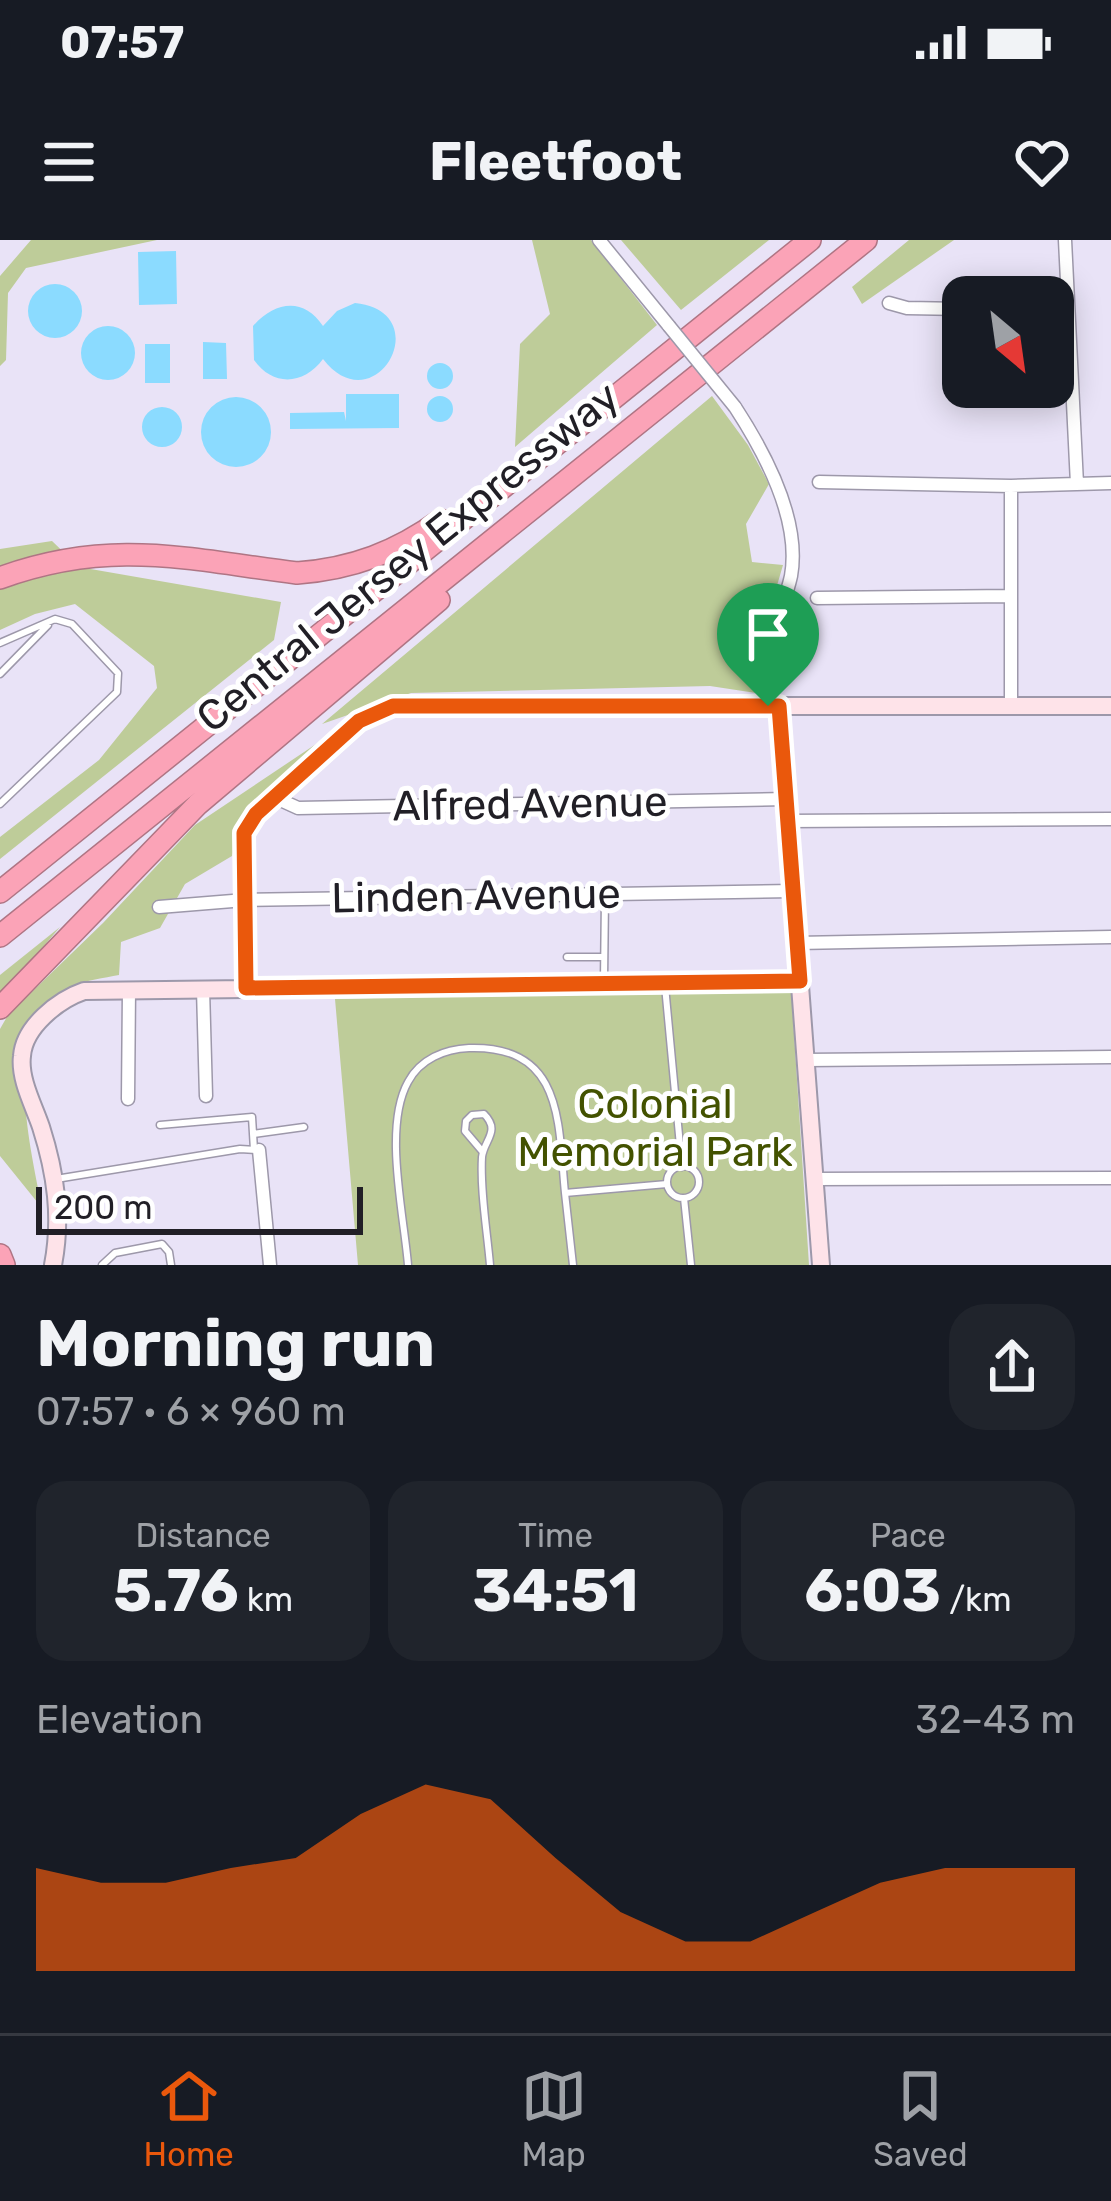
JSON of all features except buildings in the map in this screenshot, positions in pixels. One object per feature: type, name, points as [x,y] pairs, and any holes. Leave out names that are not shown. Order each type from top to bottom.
[{"type":"highway","points":[[694,333],[797,240]]},
{"type":"highway","name":"Central Jersey Expressway","points":[[0,892],[810,240]]},
{"type":"highway","name":"Central Jersey Expressway","points":[[0,936],[866,240]]},
{"type":"highway","points":[[0,578],[63,558],[115,553],[297,573],[351,566],[419,536],[604,406]]},
{"type":"highway","points":[[0,1008],[198,804],[424,613],[579,470]]},
{"type":"highway","points":[[0,946],[104,853]]},
{"type":"street","points":[[599,240],[735,407],[758,447],[787,517],[792,542],[790,581],[766,664],[788,821],[821,1265]]},
{"type":"street","points":[[1062,276],[1065,240]]},
{"type":"street","points":[[889,304],[942,308]]},
{"type":"street","points":[[1070,408],[1077,484]]},
{"type":"street","points":[[819,482],[1111,483]]},
{"type":"street","points":[[1011,485],[1011,706]]},
{"type":"street","points":[[817,598],[1011,596]]},
{"type":"street","points":[[246,988],[244,833],[256,814],[359,721],[393,706],[1111,706]]},
{"type":"street","name":"Alfred Avenue","points":[[276,798],[298,808],[786,800]]},
{"type":"street","points":[[788,821],[1111,819]]},
{"type":"street","name":"Linden Avenue","points":[[159,907],[245,900],[793,891]]},
{"type":"street","points":[[797,943],[1111,937]]},
{"type":"street","points":[[53,1265],[61,1225],[44,1136],[22,1071],[28,1036],[60,1002],[96,990],[800,981]]},
{"type":"street","points":[[203,989],[206,1096]]},
{"type":"street","points":[[128,1099],[129,990]]},
{"type":"street","points":[[806,1060],[1111,1058]]},
{"type":"street","points":[[256,1150],[270,1265]]},
{"type":"street","points":[[814,1179],[1111,1178]]},
{"type":"lane","points":[[0,674],[55,619]]},
{"type":"lane","points":[[0,643],[55,619],[72,624],[118,673],[117,692],[0,804]]},
{"type":"lane","points":[[604,983],[605,894]]},
{"type":"lane","points":[[567,958],[604,957]]},
{"type":"lane","points":[[664,982],[682,1167]]},
{"type":"lane","points":[[408,1265],[397,1145],[398,1112],[408,1081],[426,1060],[453,1049],[495,1047],[521,1056],[553,1094],[573,1265]]},
{"type":"lane","points":[[482,1151],[465,1131],[472,1114],[484,1114],[491,1121],[492,1131],[482,1151],[490,1265]]},
{"type":"lane","points":[[53,1180],[256,1150],[251,1117],[160,1125]]},
{"type":"lane","points":[[253,1134],[304,1127]]},
{"type":"lane","points":[[682,1167],[692,1169],[699,1181],[693,1194],[685,1198],[675,1196],[667,1184],[671,1172],[682,1167]]},
{"type":"lane","points":[[565,1193],[667,1184]]},
{"type":"lane","points":[[685,1198],[691,1265]]},
{"type":"lane","points":[[102,1265],[115,1252],[162,1244],[171,1265]]},
{"type":"green space","points":[[31,240],[157,240],[26,268],[8,293],[6,360],[0,366],[0,276]]},
{"type":"green space","points":[[532,240],[591,240],[657,325],[515,447],[520,344],[550,314]]},
{"type":"green space","points":[[621,240],[769,240],[681,310]]},
{"type":"green space","points":[[909,240],[954,240],[862,304],[852,287]]},
{"type":"green space","points":[[712,396],[769,484],[746,524],[752,562],[783,565],[760,644],[756,693],[710,686],[411,693],[322,724]]},
{"type":"green space","points":[[52,541],[79,567],[281,602],[274,640],[0,859],[0,837],[99,760],[157,688],[154,666],[75,604],[35,614],[0,630],[0,549]]},
{"type":"green space","points":[[322,740],[241,819],[232,856],[185,884],[160,928],[121,942],[119,975],[72,986],[49,1004],[35,1027],[27,1054],[26,1116],[42,1208],[0,1156],[0,1029],[8,1015],[195,825]]},
{"type":"green space","points":[[60,927],[0,998],[0,975]]},
{"type":"green space","name":"Colonial Memorial Park","points":[[791,987],[809,1265],[358,1265],[335,999]]},
{"type":"water","points":[[176,251],[177,304],[139,305],[138,252]]},
{"type":"water","points":[[55,284],[74,292],[82,311],[74,330],[55,338],[36,330],[28,311],[36,292]]},
{"type":"water","points":[[355,303],[380,311],[393,325],[390,360],[378,373],[362,380],[343,376],[323,359],[307,374],[288,379],[270,375],[254,360],[253,326],[271,311],[298,307],[323,326],[337,311]]},
{"type":"water","points":[[108,326],[127,334],[135,353],[127,372],[108,380],[89,372],[81,353],[89,334]]},
{"type":"water","points":[[203,342],[226,343],[227,379],[203,379]]},
{"type":"water","points":[[145,344],[170,344],[170,383],[145,383]]},
{"type":"water","points":[[440,363],[453,376],[440,389],[427,376]]},
{"type":"water","points":[[346,394],[399,394],[399,428],[290,429],[290,413],[344,412],[346,421]]},
{"type":"water","points":[[440,396],[453,409],[440,422],[427,409]]},
{"type":"water","points":[[236,397],[260,408],[271,432],[260,456],[236,467],[212,456],[201,432],[212,408]]},
{"type":"water","points":[[162,407],[176,413],[182,427],[176,441],[162,447],[148,441],[142,427],[148,413]]},
{"type":"route","points":[[393,706],[768,706],[779,706],[800,981],[246,988],[244,833],[256,814],[369,714],[393,706]]}]
